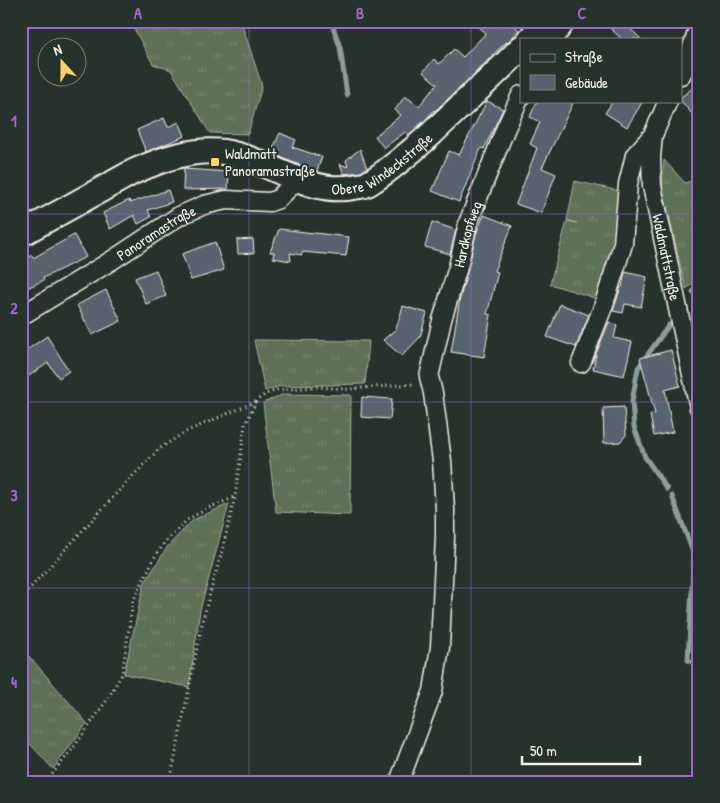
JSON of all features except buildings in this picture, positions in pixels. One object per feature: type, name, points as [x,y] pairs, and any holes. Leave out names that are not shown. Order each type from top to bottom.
[{"type":"street","points":[[531,38],[546,21]]},
{"type":"street","points":[[555,38],[567,21]]},
{"type":"street","points":[[689,65],[699,26]]},
{"type":"street","name":"Obere Windeckstraße","points":[[21,234],[133,172],[171,157],[190,153],[212,152],[241,156],[297,180],[322,187],[346,189],[365,185],[385,173],[410,153],[499,71],[520,49]]},
{"type":"street","name":"Hardkopfweg","points":[[429,377],[468,223],[520,97]]},
{"type":"street","name":"Waldmattstraße","points":[[581,363],[603,307],[623,244],[628,184],[635,155],[653,135],[668,102]]},
{"type":"street","name":"Waldmattstraße","points":[[653,135],[651,157],[652,186],[699,408]]},
{"type":"street","name":"Panoramastraße","points":[[21,316],[114,259],[179,216],[204,205],[226,200],[270,202],[278,199],[297,180]]},
{"type":"street","points":[[398,782],[433,691],[440,648],[445,509],[442,461],[435,403],[429,377]]},
{"type":"path","points":[[21,598],[159,449],[185,432],[277,390],[402,386],[417,384],[429,377]]},
{"type":"path","points":[[170,782],[203,619],[235,497],[245,425],[257,400]]},
{"type":"path","points":[[46,782],[74,747],[107,700],[122,674],[133,601],[154,558],[165,542],[187,520],[208,508],[235,497]]},
{"type":"green space","points":[[130,21],[241,21],[262,86],[248,134],[210,133],[171,70],[153,64]]},
{"type":"green space","points":[[664,160],[685,183],[699,178],[699,279],[686,289],[662,186]]},
{"type":"green space","points":[[575,181],[624,192],[604,301],[550,284],[567,221],[577,223],[567,220]]},
{"type":"green space","points":[[254,340],[369,341],[365,384],[280,386],[265,391]]},
{"type":"green space","points":[[284,394],[351,395],[350,515],[276,512],[263,403]]},
{"type":"green space","points":[[229,504],[200,610],[189,687],[124,674],[144,584],[168,546],[193,520]]},
{"type":"green space","points":[[21,647],[87,723],[53,769],[21,734]]},
{"type":"waterway","points":[[331,21],[340,47],[347,95]]},
{"type":"waterway","points":[[693,292],[699,285]]},
{"type":"waterway","points":[[667,489],[645,457],[634,427],[632,401],[638,368],[669,325]]},
{"type":"waterway","points":[[672,496],[694,555],[688,660],[699,665]]},
{"type":"place","name":"Waldmatt Panoramastraße","points":[[215,162]]}]
